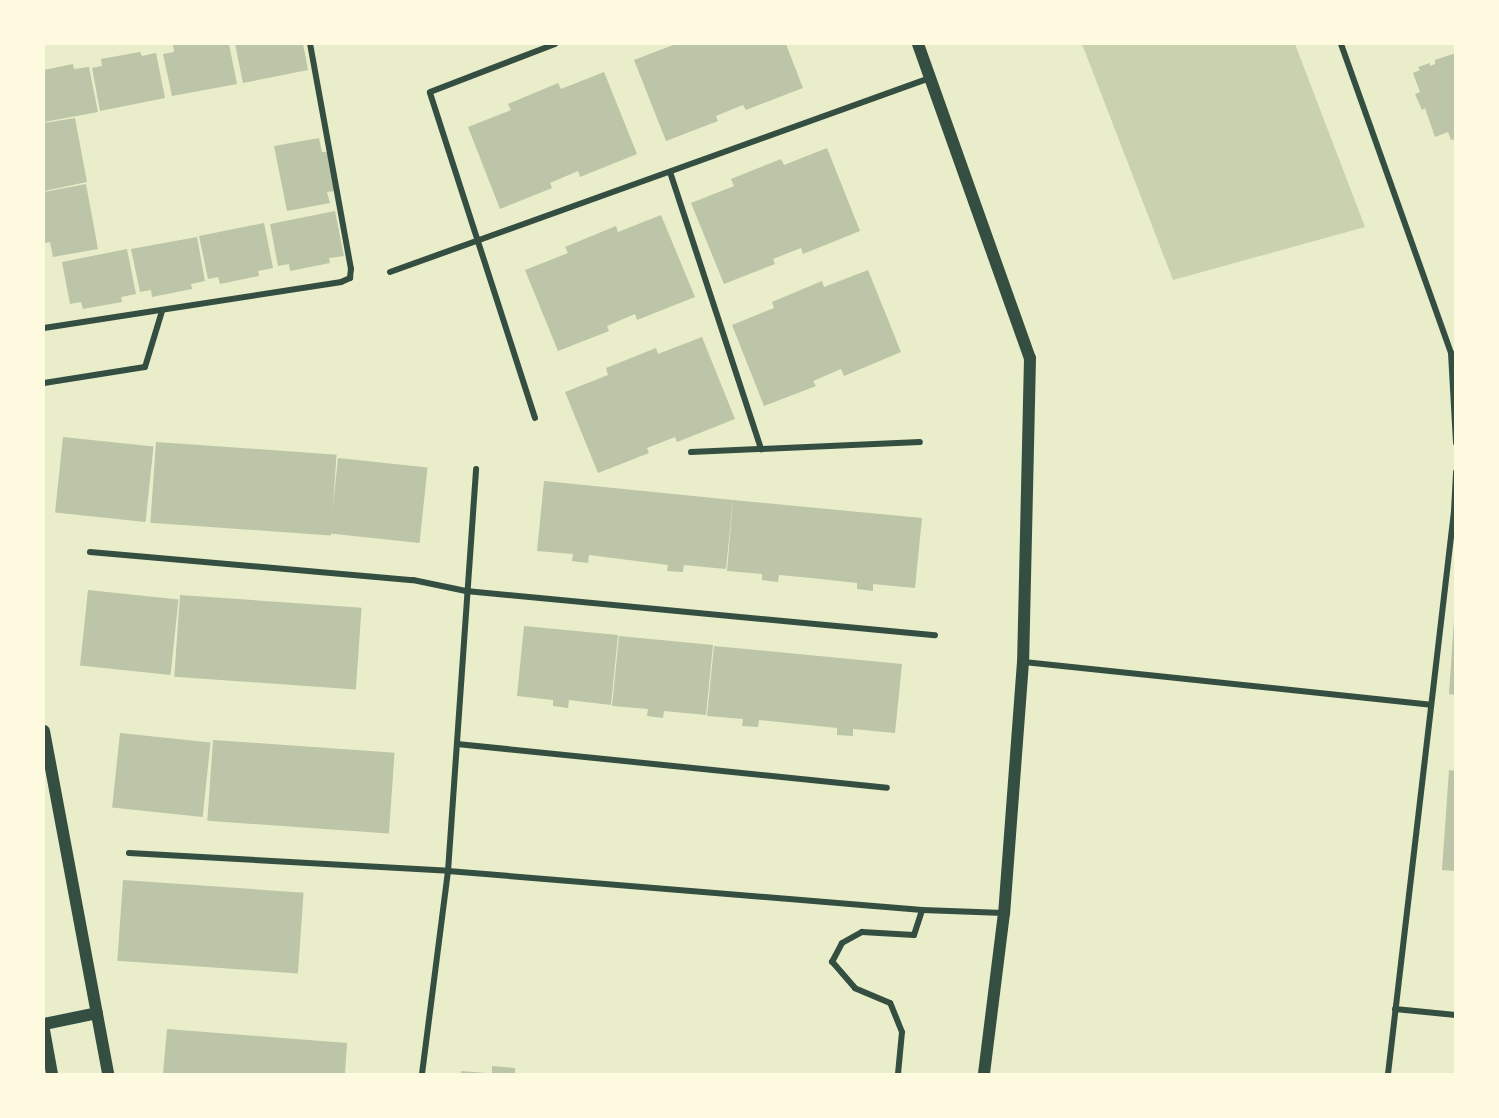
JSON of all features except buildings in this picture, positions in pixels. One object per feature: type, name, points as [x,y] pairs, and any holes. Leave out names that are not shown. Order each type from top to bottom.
[{"type":"main road","points":[[918,44],[1030,358],[1023,662],[1004,913],[984,1074]]},
{"type":"main road","points":[[44,731],[108,1074]]},
{"type":"main road","points":[[44,1024],[97,1013]]},
{"type":"main road","points":[[44,1030],[52,1074]]},
{"type":"street","points":[[44,328],[341,282],[350,278],[351,269],[310,44]]},
{"type":"street","points":[[535,418],[480,241],[430,92],[555,44]]},
{"type":"street","points":[[1341,44],[1451,353],[1455,442]]},
{"type":"street","points":[[390,272],[930,78]]},
{"type":"street","points":[[670,172],[761,449]]},
{"type":"street","points":[[44,383],[145,367],[162,311]]},
{"type":"street","points":[[691,452],[920,442]]},
{"type":"street","points":[[422,1074],[447,871],[476,469]]},
{"type":"street","points":[[1388,1074],[1454,511],[1455,472]]},
{"type":"street","points":[[90,552],[412,580],[466,591],[935,635]]},
{"type":"street","points":[[1023,662],[1431,705]]},
{"type":"street","points":[[457,744],[887,788]]},
{"type":"street","points":[[129,853],[447,871],[922,910],[1004,913]]},
{"type":"street","points":[[898,1074],[902,1032],[890,1003],[855,988],[832,962],[842,943],[862,932],[914,935],[922,910]]},
{"type":"street","points":[[1395,1009],[1455,1015]]},
{"type":"green space","points":[[1082,44],[1295,44],[1365,227],[1173,280]]}]
